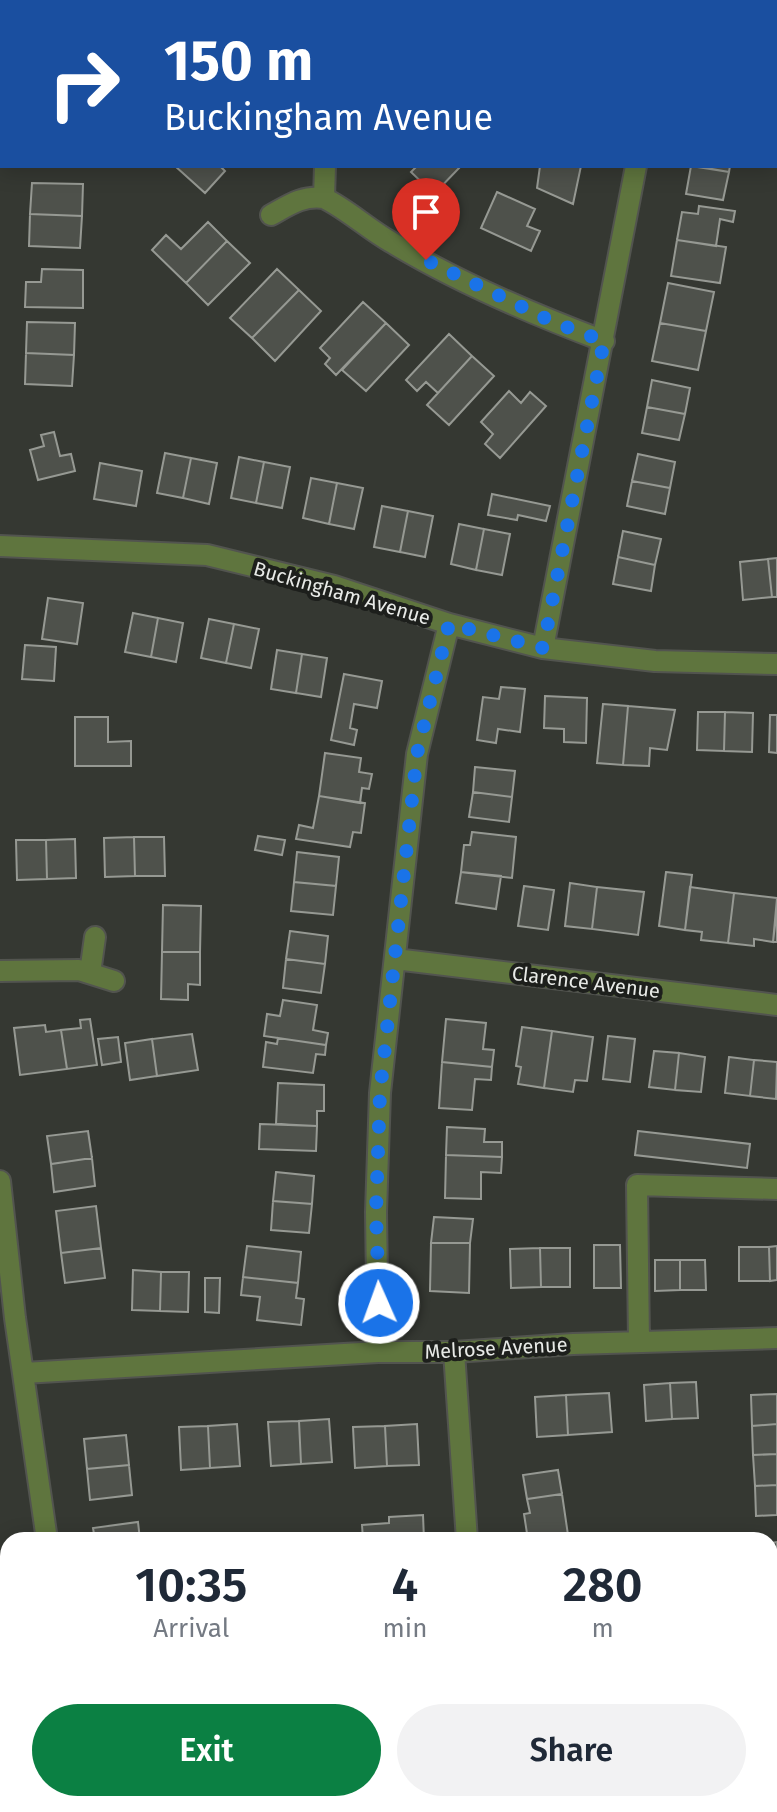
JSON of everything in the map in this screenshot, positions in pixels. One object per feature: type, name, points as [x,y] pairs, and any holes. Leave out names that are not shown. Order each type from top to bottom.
[{"type":"street","points":[[324,198],[325,168]]},
{"type":"street","points":[[543,648],[636,168]]},
{"type":"street","points":[[271,215],[300,199],[324,198],[392,243],[474,285],[553,322],[604,341]]},
{"type":"street","name":"Buckingham Avenue","points":[[0,546],[207,555],[334,586],[449,624],[543,648],[655,661],[777,664]]},
{"type":"street","points":[[378,1352],[376,1212],[380,1093],[417,754],[449,624]]},
{"type":"street","points":[[90,973],[95,937]]},
{"type":"street","name":"Clarence Avenue","points":[[395,959],[777,1005]]},
{"type":"street","points":[[0,971],[79,970],[114,981]]},
{"type":"street","points":[[0,1181],[8,1319],[24,1373],[46,1532]]},
{"type":"street","points":[[639,1342],[637,1185],[777,1189]]},
{"type":"street","name":"Melrose Avenue","points":[[24,1373],[378,1352],[454,1352],[777,1338]]},
{"type":"street","points":[[454,1352],[466,1532]]},
{"type":"street","points":[[558,1812],[579,1812]]},
{"type":"building","points":[[177,168],[222,168],[225,171],[205,193]]},
{"type":"building","points":[[415,168],[459,168],[434,194],[411,172]]},
{"type":"building","points":[[540,168],[581,168],[573,204],[537,188]]},
{"type":"building","points":[[691,168],[729,172],[723,200],[686,194]]},
{"type":"building","points":[[706,168],[730,168],[729,172]]},
{"type":"building","points":[[32,183],[83,184],[82,216],[30,214]]},
{"type":"building","points":[[497,192],[535,209],[527,226],[540,231],[531,251],[481,228]]},
{"type":"building","points":[[699,206],[735,211],[733,222],[720,219],[716,246],[677,240],[682,212],[698,214]]},
{"type":"building","points":[[30,214],[82,216],[80,248],[29,246]]},
{"type":"building","points":[[208,222],[227,241],[186,283],[152,250],[166,235],[181,249]]},
{"type":"building","points":[[677,240],[726,247],[720,283],[671,276]]},
{"type":"building","points":[[227,241],[250,263],[208,305],[186,283]]},
{"type":"building","points":[[42,269],[83,270],[83,308],[25,307],[26,282],[41,282]]},
{"type":"building","points":[[277,269],[299,290],[252,338],[230,318]]},
{"type":"building","points":[[668,283],[714,292],[706,331],[660,323]]},
{"type":"building","points":[[299,290],[321,311],[275,361],[252,338]]},
{"type":"building","points":[[363,302],[386,323],[336,375],[325,364],[330,358],[320,348]]},
{"type":"building","points":[[27,322],[75,323],[74,355],[26,353]]},
{"type":"building","points":[[386,323],[409,345],[366,391],[342,370]]},
{"type":"building","points":[[660,323],[706,331],[698,370],[652,361]]},
{"type":"building","points":[[449,334],[472,356],[438,393],[426,382],[417,391],[406,380]]},
{"type":"building","points":[[26,353],[74,355],[72,386],[25,384]]},
{"type":"building","points":[[472,356],[494,376],[449,425],[427,405]]},
{"type":"building","points":[[652,380],[690,388],[685,414],[647,407]]},
{"type":"building","points":[[509,391],[521,403],[530,392],[546,406],[500,458],[485,444],[493,434],[481,422]]},
{"type":"building","points":[[647,407],[685,414],[679,440],[642,433]]},
{"type":"building","points":[[54,432],[60,456],[71,454],[75,471],[38,480],[30,450],[44,446],[41,435]]},
{"type":"building","points":[[165,453],[191,458],[183,498],[157,493]]},
{"type":"building","points":[[638,454],[675,462],[670,488],[632,481]]},
{"type":"building","points":[[239,457],[264,462],[256,503],[231,498]]},
{"type":"building","points":[[191,458],[217,463],[209,504],[183,498]]},
{"type":"building","points":[[264,462],[290,467],[282,508],[256,503]]},
{"type":"building","points":[[100,463],[142,471],[136,506],[94,499]]},
{"type":"building","points":[[311,478],[337,483],[329,524],[303,518]]},
{"type":"building","points":[[632,481],[670,488],[665,514],[627,506]]},
{"type":"building","points":[[337,483],[363,488],[354,529],[329,524]]},
{"type":"building","points":[[492,494],[550,506],[546,521],[518,515],[517,520],[488,515]]},
{"type":"building","points":[[382,506],[408,511],[400,552],[374,547]]},
{"type":"building","points":[[408,511],[433,516],[425,557],[400,552]]},
{"type":"building","points":[[459,524],[484,529],[476,570],[451,564]]},
{"type":"building","points":[[484,529],[510,534],[502,575],[476,570]]},
{"type":"building","points":[[623,531],[661,539],[655,565],[618,557]]},
{"type":"building","points":[[618,557],[655,565],[651,591],[613,584]]},
{"type":"building","points":[[777,558],[777,597],[772,597],[768,559]]},
{"type":"building","points":[[768,559],[772,597],[743,600],[740,562]]},
{"type":"building","points":[[48,598],[83,603],[77,644],[42,639]]},
{"type":"building","points":[[133,613],[158,618],[151,657],[125,652]]},
{"type":"building","points":[[158,618],[183,623],[176,662],[151,657]]},
{"type":"building","points":[[209,619],[234,624],[226,663],[201,658]]},
{"type":"building","points":[[234,624],[259,629],[251,668],[226,663]]},
{"type":"building","points":[[25,645],[56,647],[54,681],[22,679]]},
{"type":"building","points":[[277,650],[302,654],[296,693],[271,689]]},
{"type":"building","points":[[302,654],[327,658],[321,697],[296,693]]},
{"type":"building","points":[[344,674],[382,681],[377,708],[354,704],[350,728],[357,730],[354,745],[331,740]]},
{"type":"building","points":[[501,687],[525,689],[520,732],[498,729],[496,743],[477,740],[483,697],[499,699]]},
{"type":"building","points":[[545,696],[587,698],[586,743],[564,742],[564,729],[544,728]]},
{"type":"building","points":[[603,704],[628,706],[623,765],[597,763]]},
{"type":"building","points":[[628,706],[675,710],[667,750],[650,748],[649,766],[623,765]]},
{"type":"building","points":[[698,712],[725,712],[724,751],[697,750]]},
{"type":"building","points":[[725,712],[753,713],[752,752],[724,751]]},
{"type":"building","points":[[770,715],[777,715],[777,753],[769,752]]},
{"type":"building","points":[[75,717],[108,717],[108,742],[131,741],[131,766],[75,766]]},
{"type":"building","points":[[325,753],[361,758],[359,772],[372,774],[369,789],[362,788],[360,803],[319,796]]},
{"type":"building","points":[[475,767],[515,771],[512,797],[473,792]]},
{"type":"building","points":[[473,792],[512,797],[509,822],[469,817]]},
{"type":"building","points":[[319,796],[365,803],[361,833],[353,832],[350,847],[296,839],[299,825],[313,828]]},
{"type":"building","points":[[472,832],[516,837],[512,878],[461,872],[464,845],[470,845]]},
{"type":"building","points":[[258,836],[285,840],[282,855],[255,850]]},
{"type":"building","points":[[134,837],[135,876],[105,877],[104,838]]},
{"type":"building","points":[[134,837],[164,837],[165,876],[135,876]]},
{"type":"building","points":[[75,839],[76,878],[47,879],[46,840]]},
{"type":"building","points":[[16,840],[46,840],[47,879],[17,880]]},
{"type":"building","points":[[297,852],[339,857],[336,886],[294,882]]},
{"type":"building","points":[[461,872],[501,876],[496,909],[456,903]]},
{"type":"building","points":[[666,872],[692,875],[685,930],[659,926]]},
{"type":"building","points":[[294,882],[336,886],[333,915],[291,911]]},
{"type":"building","points":[[570,883],[597,887],[592,929],[565,926]]},
{"type":"building","points":[[524,886],[554,890],[548,930],[518,926]]},
{"type":"building","points":[[597,887],[644,892],[638,935],[592,929]]},
{"type":"building","points":[[690,887],[734,893],[728,943],[701,940],[702,932],[685,930]]},
{"type":"building","points":[[734,893],[777,898],[773,942],[754,939],[754,946],[728,943]]},
{"type":"building","points":[[163,905],[201,906],[200,952],[162,952]]},
{"type":"building","points":[[777,909],[777,942],[773,942]]},
{"type":"building","points":[[290,931],[328,936],[325,964],[286,959]]},
{"type":"building","points":[[162,952],[200,952],[200,985],[188,984],[188,1000],[161,999]]},
{"type":"building","points":[[286,959],[325,964],[321,993],[283,988]]},
{"type":"building","points":[[283,1000],[317,1005],[313,1030],[328,1033],[326,1045],[264,1036],[267,1014],[280,1016]]},
{"type":"building","points":[[90,1019],[97,1065],[67,1069],[61,1030],[81,1028],[80,1020]]},
{"type":"building","points":[[446,1019],[486,1023],[483,1049],[494,1050],[492,1067],[442,1062]]},
{"type":"building","points":[[45,1025],[46,1032],[61,1030],[67,1069],[20,1075],[14,1028]]},
{"type":"building","points":[[522,1027],[552,1031],[544,1088],[518,1084],[521,1067],[516,1066]]},
{"type":"building","points":[[552,1031],[593,1037],[587,1081],[575,1080],[573,1092],[544,1088]]},
{"type":"building","points":[[192,1034],[198,1070],[157,1076],[152,1039]]},
{"type":"building","points":[[608,1036],[635,1039],[630,1082],[603,1079]]},
{"type":"building","points":[[118,1037],[121,1062],[102,1065],[98,1039]]},
{"type":"building","points":[[278,1038],[326,1045],[325,1055],[316,1054],[313,1073],[263,1067],[266,1042],[277,1044]]},
{"type":"building","points":[[152,1039],[157,1076],[130,1080],[125,1043]]},
{"type":"building","points":[[654,1051],[679,1053],[675,1090],[649,1087]]},
{"type":"building","points":[[679,1053],[705,1057],[701,1092],[675,1090]]},
{"type":"building","points":[[729,1057],[754,1060],[750,1096],[725,1093]]},
{"type":"building","points":[[754,1060],[777,1062],[776,1099],[750,1096]]},
{"type":"building","points":[[442,1062],[492,1067],[491,1080],[475,1079],[472,1110],[439,1108]]},
{"type":"building","points":[[278,1083],[324,1085],[324,1111],[317,1111],[317,1126],[276,1124]]},
{"type":"building","points":[[260,1124],[317,1126],[316,1151],[259,1149]]},
{"type":"building","points":[[447,1127],[485,1129],[484,1142],[502,1142],[502,1157],[446,1155]]},
{"type":"building","points":[[88,1131],[92,1158],[51,1164],[47,1136]]},
{"type":"building","points":[[638,1131],[750,1144],[747,1168],[635,1155]]},
{"type":"building","points":[[446,1155],[502,1157],[501,1173],[481,1172],[481,1199],[445,1198]]},
{"type":"building","points":[[92,1158],[95,1186],[54,1192],[51,1164]]},
{"type":"building","points":[[276,1172],[314,1176],[312,1204],[273,1201]]},
{"type":"building","points":[[273,1201],[312,1204],[309,1233],[271,1230]]},
{"type":"building","points":[[96,1206],[101,1248],[61,1253],[56,1211]]},
{"type":"building","points":[[434,1217],[473,1219],[470,1243],[431,1243]]},
{"type":"building","points":[[431,1243],[470,1243],[469,1293],[430,1291]]},
{"type":"building","points":[[594,1245],[620,1245],[621,1288],[594,1288]]},
{"type":"building","points":[[247,1246],[301,1252],[298,1283],[243,1277]]},
{"type":"building","points":[[777,1246],[777,1280],[770,1281],[769,1247]]},
{"type":"building","points":[[739,1247],[769,1247],[770,1281],[739,1281]]},
{"type":"building","points":[[101,1248],[105,1278],[65,1283],[61,1253]]},
{"type":"building","points":[[540,1248],[541,1287],[511,1288],[510,1249]]},
{"type":"building","points":[[540,1248],[570,1248],[570,1287],[541,1287]]},
{"type":"building","points":[[655,1260],[680,1260],[680,1290],[655,1291]]},
{"type":"building","points":[[680,1260],[705,1260],[706,1290],[680,1290]]},
{"type":"building","points":[[133,1270],[161,1272],[160,1311],[132,1310]]},
{"type":"building","points":[[161,1272],[189,1272],[188,1312],[160,1311]]},
{"type":"building","points":[[243,1277],[298,1283],[296,1298],[304,1299],[301,1325],[257,1320],[260,1297],[241,1295]]},
{"type":"building","points":[[205,1278],[220,1278],[219,1313],[205,1312]]},
{"type":"building","points":[[696,1382],[698,1418],[672,1419],[670,1383]]},
{"type":"building","points":[[670,1383],[672,1419],[646,1421],[644,1385]]},
{"type":"building","points":[[609,1393],[612,1432],[568,1435],[566,1395]]},
{"type":"building","points":[[777,1394],[777,1424],[752,1426],[751,1395]]},
{"type":"building","points":[[566,1395],[568,1435],[537,1437],[535,1397]]},
{"type":"building","points":[[329,1419],[332,1462],[301,1464],[299,1421]]},
{"type":"building","points":[[299,1421],[301,1464],[271,1466],[268,1422]]},
{"type":"building","points":[[237,1424],[240,1466],[210,1468],[208,1426]]},
{"type":"building","points":[[417,1424],[419,1465],[387,1466],[385,1426]]},
{"type":"building","points":[[777,1424],[777,1454],[753,1455],[752,1426]]},
{"type":"building","points":[[208,1426],[210,1468],[181,1470],[179,1427]]},
{"type":"building","points":[[385,1426],[387,1466],[355,1468],[353,1427]]},
{"type":"building","points":[[126,1435],[129,1465],[87,1469],[84,1439]]},
{"type":"building","points":[[777,1454],[777,1485],[755,1486],[753,1455]]},
{"type":"building","points":[[129,1465],[132,1495],[90,1500],[87,1469]]},
{"type":"building","points":[[558,1470],[562,1494],[527,1499],[523,1475]]},
{"type":"building","points":[[777,1485],[777,1515],[756,1516],[755,1486]]},
{"type":"building","points":[[562,1494],[568,1532],[527,1532],[524,1514],[530,1513],[527,1499]]},
{"type":"building","points":[[423,1515],[424,1532],[362,1532],[362,1525],[389,1523],[389,1517]]},
{"type":"building","points":[[138,1522],[139,1532],[94,1532],[93,1528]]},
{"type":"route","points":[[379,1303],[376,1212],[380,1093],[417,754],[449,624],[543,648],[604,341],[553,322],[426,260]]}]
